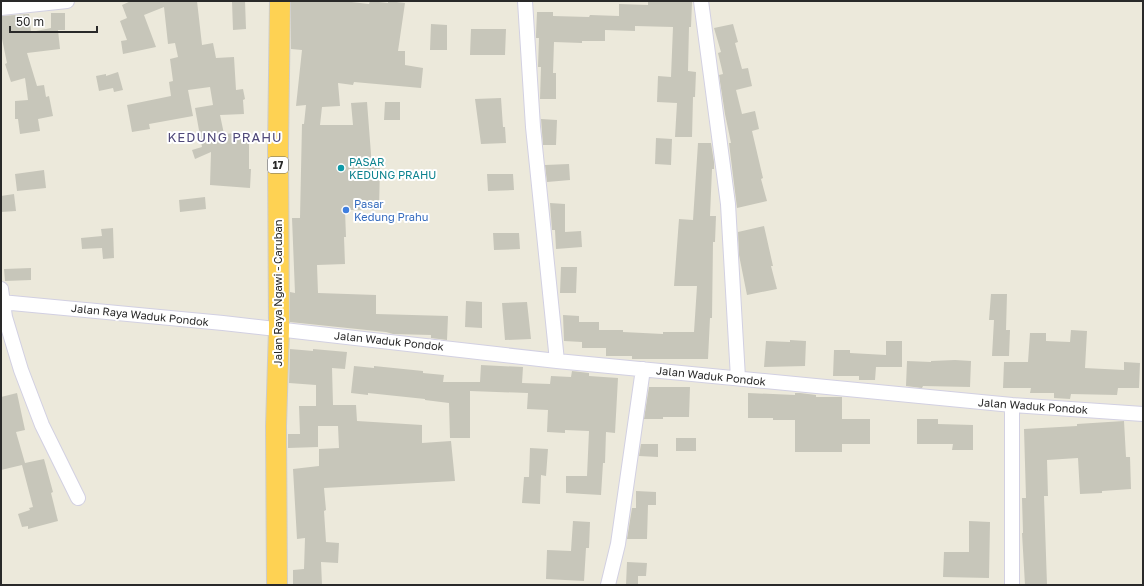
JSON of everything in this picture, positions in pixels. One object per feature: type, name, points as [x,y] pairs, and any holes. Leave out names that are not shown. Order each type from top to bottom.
[{"type":"highway","name":"Jalan Raya Ngawi - Caruban","points":[[277,585],[276,426],[279,329],[278,148],[280,1]]},
{"type":"street","points":[[1,8],[68,1]]},
{"type":"street","points":[[525,1],[533,127],[557,361]]},
{"type":"street","points":[[701,1],[728,204],[738,378]]},
{"type":"street","points":[[1,298],[5,317],[21,370],[40,418],[78,498]]},
{"type":"street","name":"Jalan Raya Waduk Pondok","points":[[1,298],[51,306],[279,329]]},
{"type":"street","name":"Jalan Waduk Pondok","points":[[279,329],[557,361],[1012,405],[1143,414]]},
{"type":"street","points":[[608,585],[618,544],[644,369]]},
{"type":"street","points":[[1012,405],[1012,585]]},
{"type":"building","points":[[131,1],[197,1],[202,45],[213,43],[216,58],[234,57],[236,90],[243,89],[245,99],[243,100],[244,114],[220,115],[224,134],[249,132],[249,169],[251,169],[250,188],[210,185],[211,152],[195,159],[192,150],[202,147],[195,108],[213,105],[210,87],[188,90],[193,116],[149,124],[150,129],[132,132],[127,105],[171,96],[169,82],[173,81],[170,59],[178,57],[175,43],[168,44],[164,7],[144,15],[156,47],[123,54],[121,41],[127,40],[120,21],[127,18],[122,5]]},
{"type":"building","points":[[232,1],[245,1],[246,29],[233,30]]},
{"type":"building","points":[[291,1],[343,1],[369,4],[370,1],[388,3],[388,1],[405,3],[398,51],[405,51],[405,65],[423,68],[421,88],[354,82],[353,85],[338,83],[340,106],[322,107],[320,125],[353,125],[351,103],[367,102],[372,167],[380,166],[379,210],[345,210],[345,264],[317,265],[318,293],[376,295],[376,314],[448,316],[447,340],[431,338],[431,335],[393,334],[290,322],[290,292],[295,293],[292,218],[300,218],[302,124],[304,124],[306,105],[296,106],[302,50],[291,49]]},
{"type":"building","points":[[648,1],[692,2],[691,27],[689,27],[688,71],[696,72],[695,97],[693,97],[692,137],[675,137],[677,103],[657,102],[658,76],[671,77],[673,27],[635,26],[635,31],[605,30],[605,41],[582,41],[582,43],[554,42],[553,73],[556,73],[556,99],[540,99],[541,67],[538,67],[539,38],[536,38],[537,12],[553,12],[553,16],[619,16],[619,4],[648,5]]},
{"type":"building","points":[[51,13],[65,13],[65,30],[58,30],[60,49],[27,53],[37,86],[44,85],[46,97],[49,96],[53,116],[38,119],[40,131],[20,134],[18,119],[15,119],[15,101],[28,100],[25,78],[11,82],[5,64],[7,63],[1,34],[1,16],[29,14],[31,32],[51,28]]},
{"type":"building","points":[[431,24],[447,25],[447,50],[430,50]]},
{"type":"building","points":[[733,24],[738,42],[735,43],[742,69],[748,68],[752,86],[736,90],[742,114],[755,111],[759,129],[752,131],[763,178],[761,179],[767,201],[737,208],[729,143],[731,143],[719,75],[723,74],[718,53],[721,52],[714,28]]},
{"type":"building","points":[[471,29],[506,29],[505,55],[470,55]]},
{"type":"building","points":[[118,72],[123,90],[114,92],[113,88],[99,91],[96,76],[106,74],[106,76]]},
{"type":"building","points":[[501,98],[503,127],[505,127],[506,143],[481,144],[475,99]]},
{"type":"building","points":[[385,102],[400,102],[400,120],[384,120]]},
{"type":"building","points":[[541,119],[557,120],[556,145],[543,145]]},
{"type":"building","points":[[656,138],[672,139],[671,165],[655,164]]},
{"type":"building","points":[[698,143],[711,143],[714,162],[714,169],[712,169],[710,216],[716,216],[715,242],[713,242],[712,318],[710,318],[708,359],[632,359],[632,356],[606,356],[606,348],[582,348],[582,342],[564,341],[563,315],[579,316],[579,322],[599,322],[599,330],[623,330],[623,332],[663,334],[663,332],[694,332],[697,286],[674,286],[679,219],[693,220]]},
{"type":"building","points":[[569,164],[570,180],[547,182],[545,165]]},
{"type":"building","points":[[44,170],[46,188],[17,191],[15,174]]},
{"type":"building","points":[[487,174],[513,174],[514,190],[488,191]]},
{"type":"building","points":[[14,194],[16,211],[1,212],[1,196]]},
{"type":"building","points":[[205,197],[206,209],[180,212],[179,200]]},
{"type":"building","points":[[550,203],[565,204],[565,232],[581,231],[582,247],[556,249],[555,230],[552,230]]},
{"type":"building","points":[[764,226],[773,266],[771,266],[777,289],[747,295],[739,255],[738,232]]},
{"type":"building","points":[[113,228],[114,258],[103,259],[102,248],[82,249],[81,238],[102,236],[101,229]]},
{"type":"building","points":[[493,233],[519,233],[520,249],[494,250]]},
{"type":"building","points":[[561,267],[577,267],[576,293],[560,293]]},
{"type":"building","points":[[31,268],[31,280],[5,281],[4,269]]},
{"type":"building","points":[[991,294],[1007,294],[1006,330],[1010,330],[1009,356],[992,356],[994,320],[989,320]]},
{"type":"building","points":[[466,301],[482,302],[482,328],[465,327]]},
{"type":"building","points":[[527,302],[531,339],[505,340],[502,303]]},
{"type":"building","points":[[1071,330],[1087,331],[1085,368],[1124,370],[1124,362],[1140,363],[1139,388],[1118,388],[1117,395],[1071,394],[1070,399],[1054,398],[1054,393],[1030,393],[1031,388],[1003,388],[1004,362],[1028,362],[1030,333],[1046,333],[1046,341],[1070,342]]},
{"type":"building","points":[[790,340],[806,341],[805,366],[764,367],[766,341],[790,342]]},
{"type":"building","points":[[886,341],[902,341],[902,367],[876,367],[875,380],[859,380],[859,376],[833,376],[834,350],[850,350],[850,353],[886,355]]},
{"type":"building","points":[[290,349],[313,351],[313,349],[347,352],[345,369],[332,368],[333,405],[356,405],[357,421],[422,425],[422,443],[451,441],[455,481],[324,488],[326,542],[339,543],[338,563],[321,562],[322,585],[293,585],[293,570],[304,569],[305,538],[297,539],[293,469],[319,466],[319,449],[339,448],[338,426],[318,426],[318,447],[288,448],[288,434],[300,434],[299,406],[316,406],[316,385],[289,383]]},
{"type":"building","points":[[955,360],[971,361],[970,387],[923,386],[922,388],[906,386],[907,361],[931,362]]},
{"type":"building","points":[[481,365],[523,367],[522,383],[550,384],[551,376],[571,377],[572,371],[589,373],[589,376],[618,378],[615,433],[606,432],[605,463],[603,463],[601,495],[566,493],[566,476],[587,476],[589,431],[565,430],[565,433],[547,432],[548,410],[527,409],[528,393],[470,391],[470,438],[450,438],[449,403],[368,393],[368,395],[351,393],[354,366],[374,368],[374,366],[423,371],[423,373],[444,375],[443,382],[480,382]]},
{"type":"building","points":[[649,387],[690,387],[689,417],[644,419]]},
{"type":"building","points":[[17,393],[25,430],[16,432],[25,463],[44,459],[53,492],[51,493],[58,521],[28,529],[28,526],[22,527],[18,514],[30,510],[29,508],[33,507],[22,465],[1,470],[1,397]]},
{"type":"building","points":[[748,393],[795,395],[795,393],[800,393],[816,395],[816,397],[842,397],[842,419],[870,419],[870,444],[842,444],[842,452],[795,452],[795,420],[748,418]]},
{"type":"building","points":[[917,419],[938,419],[938,424],[973,425],[973,450],[952,450],[953,444],[917,444]]},
{"type":"building","points":[[1124,421],[1126,457],[1130,457],[1131,489],[1080,494],[1078,458],[1047,460],[1048,496],[1044,496],[1047,585],[1025,585],[1022,533],[1022,498],[1026,498],[1024,429],[1077,426],[1077,424]]},
{"type":"building","points":[[676,438],[696,438],[696,451],[676,451]]},
{"type":"building","points":[[641,444],[658,444],[658,457],[639,456]]},
{"type":"building","points":[[530,448],[548,449],[546,476],[541,475],[540,504],[522,503],[524,477],[529,477]]},
{"type":"building","points":[[636,491],[656,492],[656,505],[648,505],[647,539],[627,539],[632,508],[636,508]]},
{"type":"building","points":[[573,521],[590,522],[589,548],[586,548],[584,581],[546,579],[547,550],[571,551]]},
{"type":"building","points":[[969,521],[990,522],[989,578],[943,577],[944,552],[969,552]]},
{"type":"building","points":[[627,562],[647,563],[646,576],[638,576],[638,585],[626,585]]},
{"type":"place","name":"PASAR KEDUNG PRAHU","points":[[341,168]]},
{"type":"place","name":"Pasar Kedung Prahu","points":[[346,210]]},
{"type":"district","name":"KEDUNG PRAHU","points":[[225,137]]}]
